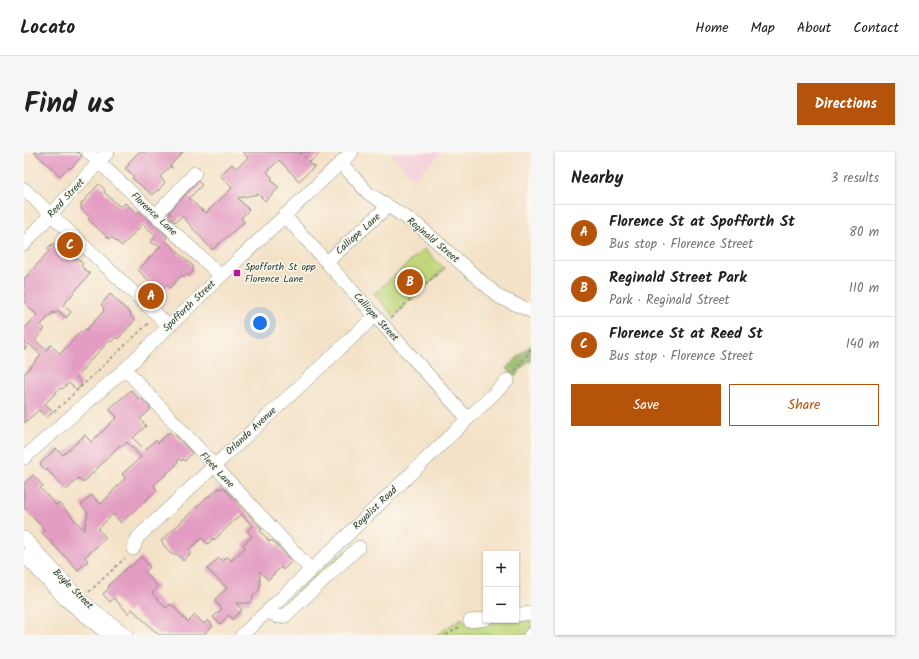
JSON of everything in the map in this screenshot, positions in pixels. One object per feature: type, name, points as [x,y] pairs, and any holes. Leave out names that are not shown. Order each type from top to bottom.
[{"type":"street","name":"Florence Lane","points":[[88,152],[220,276]]},
{"type":"street","name":"Reed Street","points":[[24,244],[108,152]]},
{"type":"street","name":"Spofforth Street","points":[[24,458],[124,369],[352,152]]},
{"type":"street","name":"Reginald Street","points":[[341,163],[368,193],[419,226],[499,297],[531,311]]},
{"type":"street","points":[[156,215],[195,173]]},
{"type":"street","points":[[24,189],[169,326]]},
{"type":"street","name":"Calliope Lane","points":[[327,262],[388,206]]},
{"type":"street","name":"Calliope Street","points":[[284,216],[468,419]]},
{"type":"street","name":"Orlando Avenue","points":[[134,549],[138,537],[213,466],[379,321]]},
{"type":"street","name":"Fleet Lane","points":[[124,369],[311,570]]},
{"type":"street","name":"Royalist Road","points":[[242,635],[508,380]]},
{"type":"street","name":"Boyle Street","points":[[24,538],[81,600],[126,635]]},
{"type":"street","points":[[267,611],[278,617],[286,616],[359,547]]},
{"type":"street","points":[[24,554],[65,599],[109,635]]},
{"type":"street","points":[[519,615],[531,613]]},
{"type":"street","points":[[470,621],[483,619]]},
{"type":"path","points":[[300,152],[316,168]]},
{"type":"path","points":[[170,166],[174,169]]},
{"type":"path","points":[[379,321],[454,257]]},
{"type":"path","name":"Spofforth Street","points":[[54,412],[149,323]]},
{"type":"path","points":[[508,380],[531,349]]},
{"type":"path","points":[[81,600],[134,549]]},
{"type":"path","points":[[446,635],[470,621]]},
{"type":"shaded area","points":[[390,152],[442,152],[414,178]]},
{"type":"green space","points":[[424,249],[445,269],[394,316],[374,294]]},
{"type":"green space","points":[[531,345],[531,362],[528,361],[515,376],[506,368]]},
{"type":"green space","points":[[356,546],[285,613],[278,611],[329,562]]},
{"type":"green space","points":[[462,618],[469,627],[483,623],[519,623],[519,619],[527,619],[531,622],[531,635],[436,635]]},
{"type":"building","points":[[34,152],[78,152],[82,156],[70,169],[69,167],[60,176]]},
{"type":"building","points":[[139,152],[183,152],[160,177],[165,182],[158,191],[157,190],[152,195],[132,178],[134,176],[125,168]]},
{"type":"building","points":[[242,152],[321,152],[309,163],[314,167],[299,181],[279,160],[267,172],[272,177],[272,181],[279,188],[265,201],[258,194],[238,198],[249,210],[241,218],[244,222],[212,250],[182,216],[175,222],[168,216],[171,214],[169,212],[198,181],[202,185],[189,198],[206,213],[232,188],[220,175],[232,164],[236,168],[248,158]]},
{"type":"building","points":[[99,184],[105,190],[104,192],[119,206],[120,205],[122,207],[125,203],[137,213],[139,211],[167,236],[166,241],[194,267],[192,269],[194,271],[188,276],[186,274],[184,277],[182,275],[170,288],[167,285],[161,292],[138,270],[161,246],[150,243],[156,236],[143,224],[122,246],[111,237],[109,239],[88,219],[90,217],[81,209],[81,204]]},
{"type":"building","points":[[53,243],[59,250],[62,248],[75,260],[77,258],[83,264],[81,266],[90,274],[63,305],[71,312],[66,318],[58,310],[54,314],[53,312],[41,325],[45,329],[35,340],[46,350],[51,345],[60,354],[81,331],[82,333],[85,329],[86,330],[104,311],[104,308],[101,305],[110,294],[131,314],[130,315],[135,320],[118,339],[116,337],[111,342],[109,341],[83,368],[83,370],[76,377],[82,384],[77,390],[69,383],[62,389],[60,388],[45,404],[53,411],[47,418],[39,410],[24,423],[24,374],[41,355],[29,344],[24,350],[24,329],[37,315],[24,302],[24,279],[49,251],[47,249]]},
{"type":"building","points":[[131,390],[151,409],[140,419],[146,426],[133,438],[145,450],[156,440],[158,443],[169,432],[173,435],[174,434],[192,453],[185,461],[183,459],[182,461],[179,459],[176,465],[154,485],[157,490],[121,523],[113,514],[98,529],[106,538],[85,557],[88,561],[78,570],[42,533],[45,530],[24,508],[24,483],[33,475],[43,486],[40,488],[56,505],[59,503],[84,530],[88,513],[81,505],[91,495],[101,504],[125,478],[122,474],[141,457],[127,442],[122,447],[120,445],[83,483],[79,478],[66,490],[47,469],[46,471],[40,464],[56,448],[63,455],[85,435],[91,442],[117,417],[109,409]]},
{"type":"building","points":[[223,487],[262,529],[260,531],[270,542],[272,540],[292,561],[283,570],[281,567],[268,580],[260,571],[260,589],[253,596],[253,599],[249,603],[236,603],[242,610],[232,619],[229,615],[220,624],[213,617],[222,609],[214,600],[227,588],[207,569],[219,558],[222,561],[227,556],[231,561],[245,548],[243,545],[252,536],[247,531],[253,526],[241,514],[208,544],[202,538],[189,550],[191,553],[183,561],[176,553],[174,555],[170,553],[161,541],[208,496],[209,497],[219,488],[220,489]]},
{"type":"building","points":[[141,557],[150,567],[145,572],[158,587],[152,593],[166,608],[171,604],[188,622],[195,615],[204,624],[208,620],[213,626],[203,635],[159,635],[132,609],[128,613],[114,598],[110,602],[103,594],[109,588],[108,586]]},
{"type":"place","name":"Florence St at Reed St","points":[[70,245]]},
{"type":"place","name":"Spofforth St opp Florence Lane","points":[[237,273]]},
{"type":"place","name":"Reginald Street Park","points":[[410,282]]},
{"type":"place","name":"Florence St at Spofforth St","points":[[151,296]]}]
